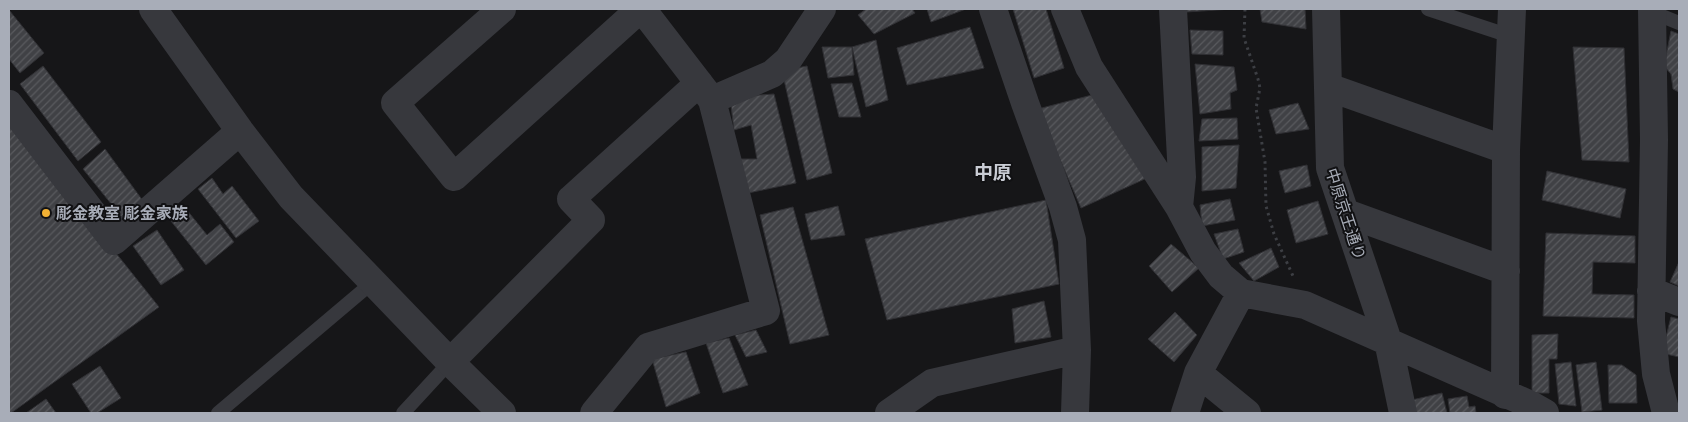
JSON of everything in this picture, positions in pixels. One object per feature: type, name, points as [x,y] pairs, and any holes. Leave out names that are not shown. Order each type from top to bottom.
[{"type":"street","points":[[152,9],[240,131],[291,197],[450,362],[502,413]]},
{"type":"street","points":[[502,9],[395,103],[454,176],[641,9],[705,92],[766,311],[648,347],[594,413]]},
{"type":"street","points":[[450,362],[591,220],[571,198],[705,92],[772,74],[788,60],[822,9]]},
{"type":"street","points":[[993,9],[1024,104],[1063,208],[1072,240],[1077,350],[1074,413]]},
{"type":"street","points":[[1065,9],[1089,67],[1179,207],[1202,252],[1221,276],[1241,293],[1305,305],[1388,341],[1536,411]]},
{"type":"street","points":[[1173,9],[1182,177],[1179,207]]},
{"type":"street","name":"中原京王通り","points":[[1326,9],[1330,168],[1388,341],[1403,413]]},
{"type":"street","points":[[1505,395],[1506,150],[1512,9]]},
{"type":"street","points":[[1652,11],[1654,140],[1651,321],[1656,374],[1666,413]]},
{"type":"street","points":[[1328,87],[1506,150]]},
{"type":"street","points":[[9,104],[114,242],[240,131]]},
{"type":"street","points":[[1346,213],[1506,272]]},
{"type":"street","points":[[1651,292],[1679,302]]},
{"type":"street","points":[[1185,413],[1198,373],[1241,293]]},
{"type":"street","points":[[888,413],[932,383],[1077,350]]},
{"type":"street","points":[[1198,373],[1247,413]]},
{"type":"lane","points":[[1428,9],[1510,36]]},
{"type":"lane","points":[[1652,11],[1679,23]]},
{"type":"lane","points":[[218,413],[373,282]]},
{"type":"lane","points":[[403,413],[450,362]]},
{"type":"path","points":[[1245,9],[1244,38],[1260,88],[1256,108],[1265,162],[1266,206],[1274,234],[1286,259]]},
{"type":"building","points":[[866,9],[912,9],[915,13],[874,34],[858,15]]},
{"type":"building","points":[[927,9],[966,9],[931,22]]},
{"type":"building","points":[[1013,9],[1046,9],[1064,68],[1034,78]]},
{"type":"building","points":[[1186,9],[1232,9],[1186,12]]},
{"type":"building","points":[[1260,9],[1305,9],[1306,29],[1262,22]]},
{"type":"building","points":[[9,10],[44,53],[20,73],[9,59]]},
{"type":"building","points":[[970,27],[984,68],[907,85],[897,48]]},
{"type":"building","points":[[1190,30],[1223,31],[1223,55],[1192,54]]},
{"type":"building","points":[[1671,31],[1679,34],[1679,92],[1673,89],[1671,74],[1664,66]]},
{"type":"building","points":[[876,40],[888,100],[866,107],[852,47]]},
{"type":"building","points":[[822,47],[852,47],[854,75],[828,78]]},
{"type":"building","points":[[1573,47],[1624,48],[1629,162],[1582,160]]},
{"type":"building","points":[[1195,64],[1234,67],[1237,90],[1230,93],[1231,109],[1200,114]]},
{"type":"building","points":[[43,66],[101,142],[78,161],[20,84]]},
{"type":"building","points":[[807,66],[832,173],[807,180],[782,71]]},
{"type":"building","points":[[852,83],[861,117],[839,117],[831,84]]},
{"type":"building","points":[[774,94],[796,183],[748,193],[739,159],[757,159],[751,125],[734,130],[730,97]]},
{"type":"building","points":[[1096,94],[1149,177],[1081,208],[1038,109]]},
{"type":"building","points":[[1298,103],[1309,129],[1276,134],[1269,110]]},
{"type":"building","points":[[1237,118],[1238,139],[1199,141],[1202,119]]},
{"type":"building","name":"彫金教室 彫金家族","points":[[9,119],[159,307],[11,413],[9,413]]},
{"type":"building","points":[[1239,145],[1236,188],[1202,191],[1202,147]]},
{"type":"building","points":[[105,149],[146,205],[125,221],[83,169]]},
{"type":"building","points":[[1307,165],[1311,186],[1285,193],[1279,171]]},
{"type":"building","points":[[1547,171],[1626,189],[1620,218],[1542,200]]},
{"type":"building","points":[[212,178],[223,194],[232,186],[259,221],[236,238],[198,189]]},
{"type":"building","points":[[1230,199],[1235,220],[1202,226],[1200,205]]},
{"type":"building","points":[[1046,200],[1059,284],[887,320],[865,239]]},
{"type":"building","points":[[1318,201],[1328,234],[1296,243],[1287,210]]},
{"type":"building","points":[[838,206],[845,235],[811,240],[805,214]]},
{"type":"building","points":[[793,207],[829,335],[790,344],[760,215]]},
{"type":"building","points":[[186,209],[207,235],[220,224],[234,242],[206,265],[171,221]]},
{"type":"building","points":[[1238,229],[1244,252],[1223,259],[1214,234]]},
{"type":"building","points":[[157,230],[184,270],[161,285],[133,246]]},
{"type":"building","points":[[1546,233],[1635,236],[1635,263],[1593,262],[1592,294],[1634,295],[1634,318],[1543,316]]},
{"type":"building","points":[[1171,244],[1199,268],[1172,292],[1149,266]]},
{"type":"building","points":[[1271,248],[1279,267],[1254,281],[1239,263]]},
{"type":"building","points":[[1679,262],[1679,286],[1670,282]]},
{"type":"building","points":[[1044,301],[1051,337],[1015,343],[1012,309]]},
{"type":"building","points":[[1175,312],[1197,335],[1174,362],[1148,339]]},
{"type":"building","points":[[1671,317],[1679,319],[1679,357],[1662,353]]},
{"type":"building","points":[[756,330],[767,352],[746,357],[735,335]]},
{"type":"building","points":[[1558,334],[1557,359],[1549,359],[1549,393],[1532,393],[1532,335]]},
{"type":"building","points":[[729,338],[748,385],[723,393],[706,343]]},
{"type":"building","points":[[686,352],[700,393],[666,407],[652,359]]},
{"type":"building","points":[[1571,362],[1576,406],[1559,404],[1555,364]]},
{"type":"building","points":[[1596,362],[1602,410],[1582,412],[1576,365]]},
{"type":"building","points":[[1608,365],[1622,365],[1636,375],[1637,403],[1609,403]]},
{"type":"building","points":[[100,366],[121,398],[97,413],[91,413],[72,384]]},
{"type":"building","points":[[1442,393],[1447,413],[1415,413],[1412,400]]},
{"type":"building","points":[[1467,396],[1469,407],[1475,406],[1476,413],[1450,413],[1448,399]]},
{"type":"building","points":[[46,399],[56,413],[26,413]]},
{"type":"place","name":"彫金教室 彫金家族","points":[[46,213]]},
{"type":"district","name":"中原","points":[[993,172]]}]
